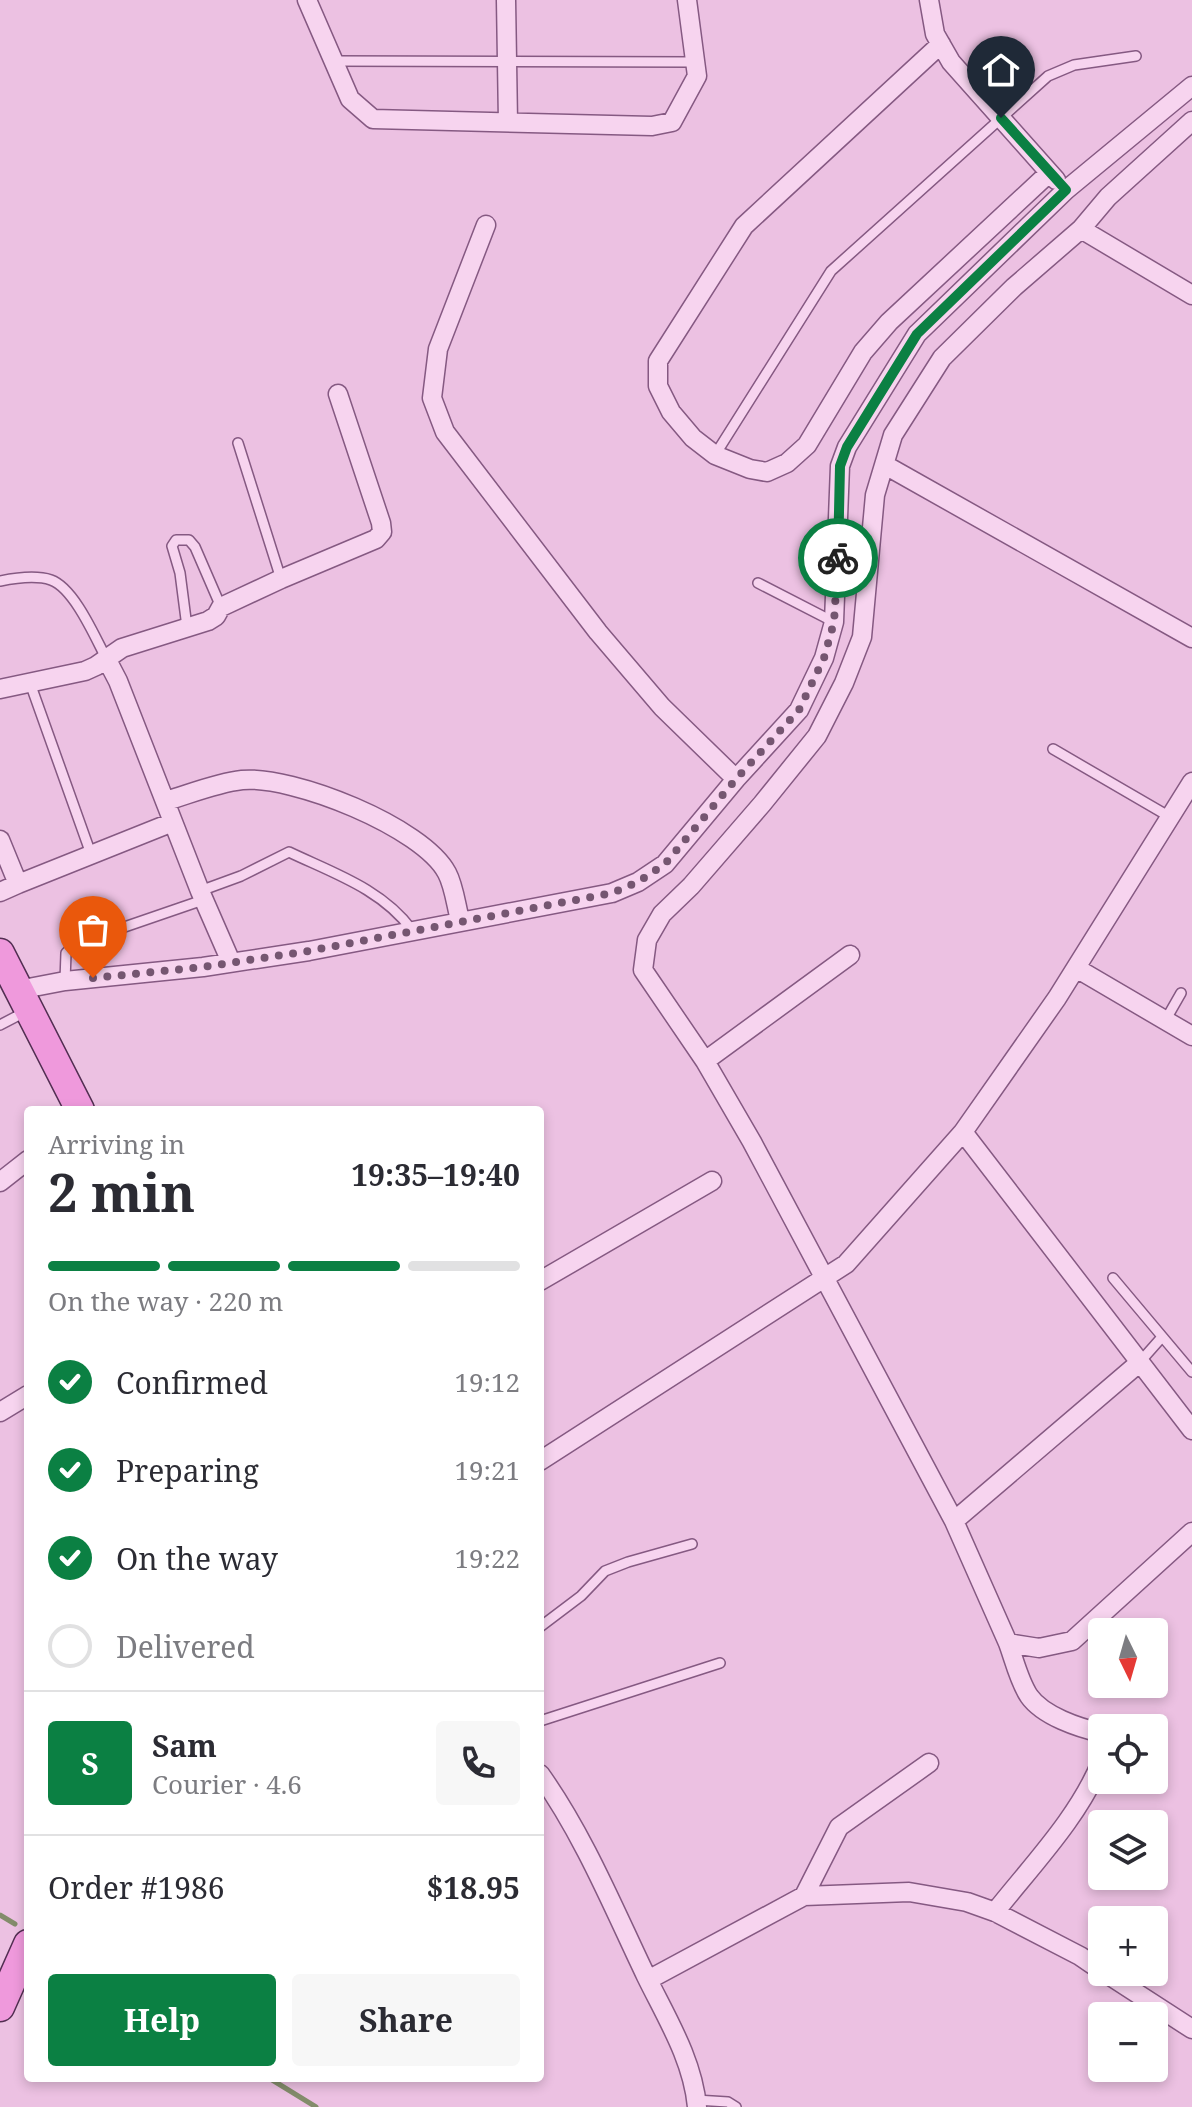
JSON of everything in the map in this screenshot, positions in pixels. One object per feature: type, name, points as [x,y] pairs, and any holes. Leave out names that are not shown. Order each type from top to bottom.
[{"type":"main road","points":[[0,953],[78,1106]]},
{"type":"main road","points":[[0,2007],[24,1953]]},
{"type":"street","points":[[307,0],[350,99],[373,119],[652,126],[672,122],[697,76],[687,0]]},
{"type":"street","points":[[506,0],[508,122]]},
{"type":"street","points":[[929,0],[935,34],[951,62],[1066,190]]},
{"type":"street","points":[[941,44],[744,226],[658,361],[658,386],[671,412],[693,438],[715,455],[750,469],[767,472],[787,463],[807,445],[863,352],[889,322],[1049,173]]},
{"type":"street","points":[[23,1000],[65,981],[309,951],[612,893],[638,882],[665,864],[799,710],[824,658],[834,622],[837,586],[840,466],[847,447],[917,334],[1066,190],[1192,86]]},
{"type":"street","points":[[1088,1729],[1046,1711],[1030,1697],[954,1521],[752,1142],[705,1061],[643,970],[647,940],[662,914],[701,874],[817,736],[844,683],[862,637],[875,495],[893,435],[942,358],[1014,287],[1081,229],[1108,197],[1192,121]]},
{"type":"street","points":[[486,225],[438,349],[432,398],[445,432],[598,632],[662,707],[736,779]]},
{"type":"street","points":[[1081,229],[1192,295]]},
{"type":"street","points":[[0,689],[85,671],[122,648],[208,621],[216,616],[221,607],[376,539],[382,532],[338,394]]},
{"type":"street","points":[[885,465],[1192,638]]},
{"type":"street","points":[[837,586],[867,592]]},
{"type":"street","points":[[106,658],[166,801],[201,896],[231,962]]},
{"type":"street","points":[[166,801],[230,783],[255,780],[307,789],[332,799],[383,820],[425,848],[447,872],[460,920]]},
{"type":"street","points":[[544,1458],[846,1264],[963,1132],[1076,968],[1192,782]]},
{"type":"street","points":[[0,892],[173,822]]},
{"type":"street","points":[[0,840],[18,884]]},
{"type":"street","points":[[705,1061],[850,955]]},
{"type":"street","points":[[1076,968],[1192,1036]]},
{"type":"street","points":[[963,1132],[1192,1430]]},
{"type":"street","points":[[0,1182],[24,1163]]},
{"type":"street","points":[[544,1279],[712,1181]]},
{"type":"street","points":[[954,1521],[1139,1363]]},
{"type":"street","points":[[0,1412],[24,1397]]},
{"type":"street","points":[[1008,1643],[1039,1648],[1072,1641],[1192,1532]]},
{"type":"street","points":[[804,1896],[839,1827],[929,1763]]},
{"type":"street","points":[[544,1781],[595,1865],[648,1980],[665,2009],[685,2059],[696,2104]]},
{"type":"street","points":[[995,1912],[1074,1812],[1088,1790]]},
{"type":"street","points":[[648,1980],[804,1896],[909,1892],[967,1902],[995,1912],[1088,1961]]},
{"type":"street","points":[[1126,1986],[1192,2029]]},
{"type":"lane","points":[[715,455],[831,271],[1048,76],[1061,69],[1136,56]]},
{"type":"lane","points":[[333,61],[695,62]]},
{"type":"lane","points":[[238,443],[281,579]]},
{"type":"lane","points":[[187,627],[180,573],[172,546],[176,540],[189,540],[195,547],[221,607]]},
{"type":"lane","points":[[0,581],[16,578],[52,580],[69,593],[106,658]]},
{"type":"lane","points":[[758,583],[834,622]]},
{"type":"lane","points":[[30,683],[91,854]]},
{"type":"lane","points":[[1053,749],[1170,817]]},
{"type":"lane","points":[[65,981],[66,953],[75,944],[201,896],[289,852],[372,892],[398,911],[412,930]]},
{"type":"lane","points":[[1165,1021],[1181,993]]},
{"type":"lane","points":[[0,1025],[23,1000]]},
{"type":"lane","points":[[1113,1278],[1192,1372]]},
{"type":"lane","points":[[1139,1363],[1162,1337]]},
{"type":"lane","points":[[544,1624],[581,1596],[605,1571],[692,1544]]},
{"type":"lane","points":[[544,1720],[720,1663]]},
{"type":"lane","points":[[696,2104],[728,2102],[736,2107]]},
{"type":"waterway","points":[[0,1915],[15,1924]]},
{"type":"waterway","points":[[275,2082],[316,2107]]},
{"type":"way so far","points":[[93,978],[203,967],[309,951],[612,893],[638,882],[665,864],[799,710],[824,658],[834,622],[838,558]]},
{"type":"route","points":[[838,558],[840,466],[847,447],[917,334],[1066,190],[1001,118]]}]
